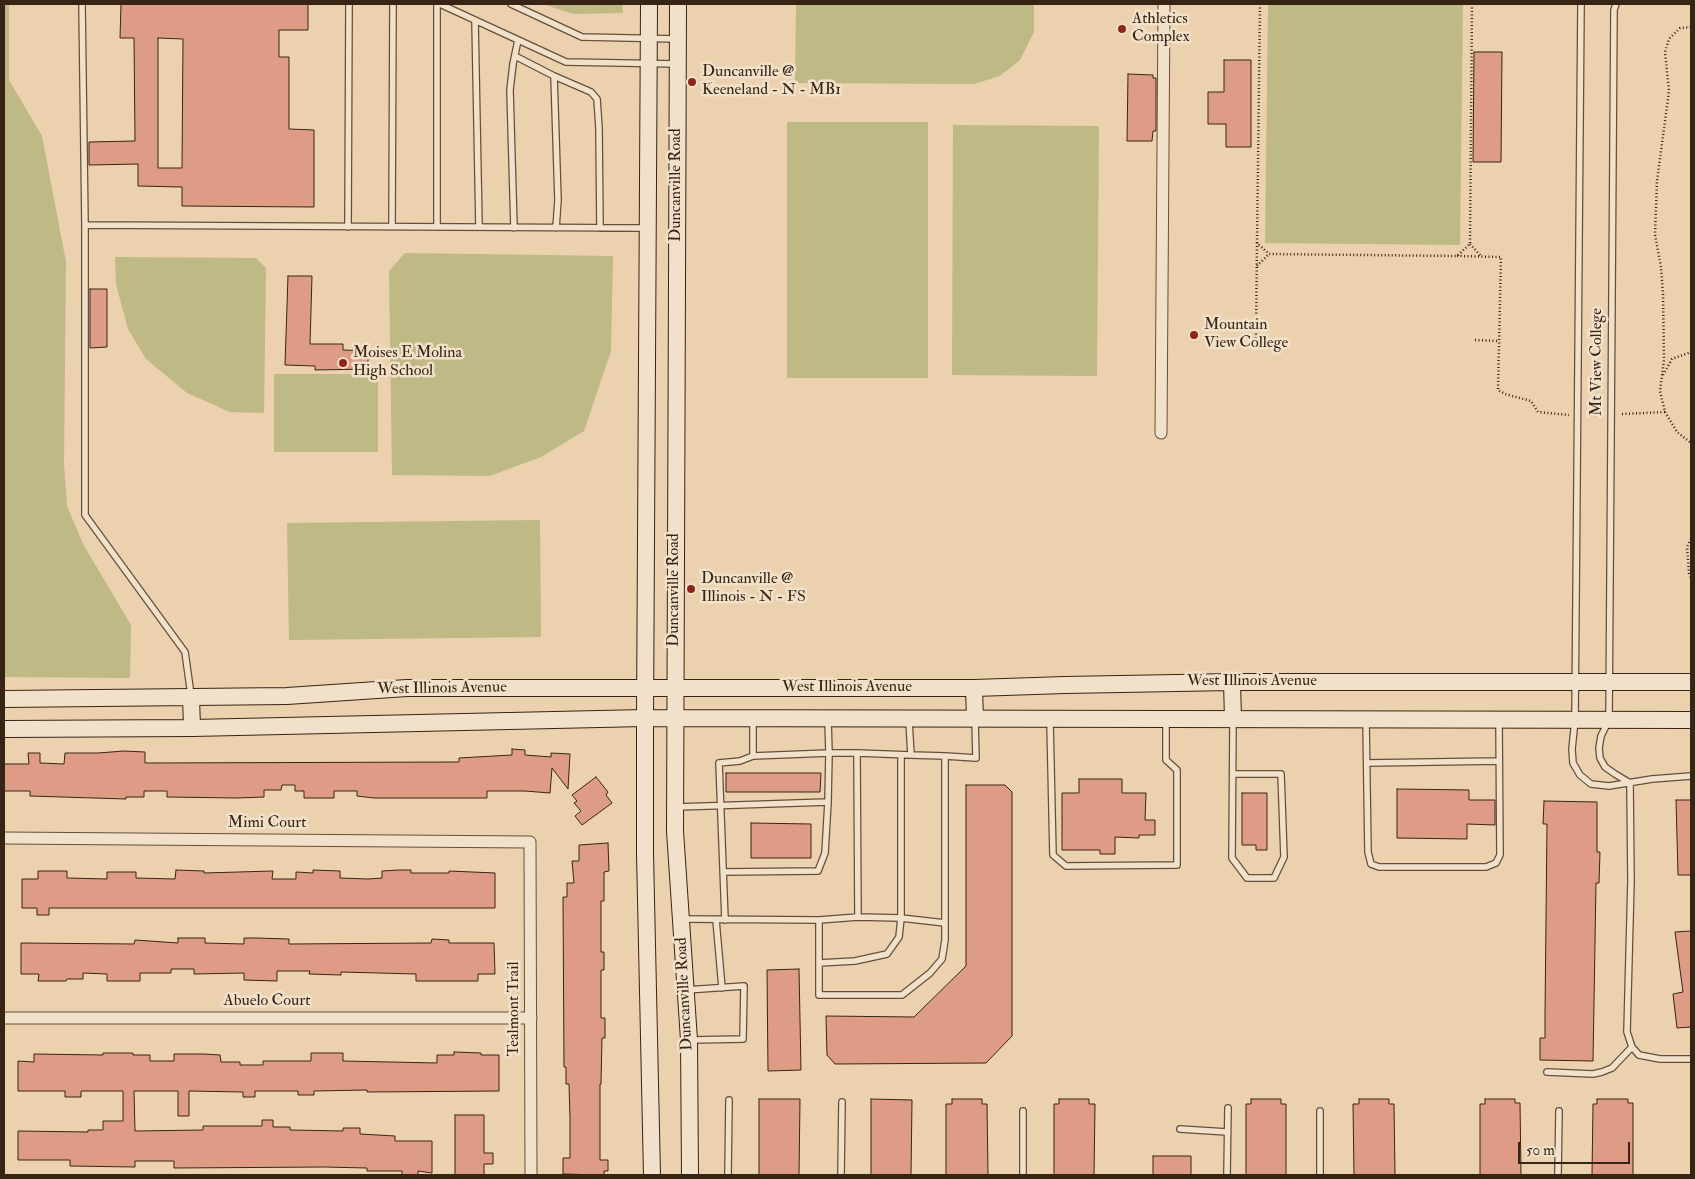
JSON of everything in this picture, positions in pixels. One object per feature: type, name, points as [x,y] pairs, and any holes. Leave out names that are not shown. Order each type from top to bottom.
[{"type":"main road","name":"Duncanville Road","points":[[649,4],[644,718],[652,1175]]},
{"type":"main road","name":"Duncanville Road","points":[[678,4],[676,39],[675,807],[676,860],[689,1040],[690,1175]]},
{"type":"main road","name":"West Illinois Avenue","points":[[4,699],[287,696],[408,688],[974,688],[1075,684],[1232,682],[1691,682]]},
{"type":"main road","points":[[1232,682],[1233,719]]},
{"type":"main road","points":[[974,688],[974,718]]},
{"type":"main road","points":[[191,697],[192,728]]},
{"type":"main road","name":"West Illinois Avenue","points":[[4,729],[192,728],[644,718],[1691,720]]},
{"type":"street","points":[[1161,434],[1164,4]]},
{"type":"street","name":"Mimi Court","points":[[4,838],[530,842]]},
{"type":"street","name":"Tealmont Trail","points":[[530,842],[531,1175]]},
{"type":"street","name":"Abuelo Court","points":[[4,1018],[531,1018]]},
{"type":"lane","points":[[82,4],[85,225],[85,515],[185,652],[191,697]]},
{"type":"lane","points":[[348,227],[349,4]]},
{"type":"lane","points":[[392,227],[393,4]]},
{"type":"lane","points":[[437,227],[439,4],[566,62],[677,64]]},
{"type":"lane","points":[[512,4],[582,37],[676,39]]},
{"type":"lane","name":"Mt View College","points":[[1581,4],[1575,720],[1572,749],[1573,763],[1580,775],[1591,784],[1609,786],[1691,776]]},
{"type":"lane","name":"Mt View College","points":[[1609,720],[1614,10],[1616,4]]},
{"type":"lane","points":[[474,20],[478,227]]},
{"type":"lane","points":[[514,228],[510,90],[518,40]]},
{"type":"lane","points":[[515,56],[590,92],[597,99],[600,228]]},
{"type":"lane","points":[[554,76],[558,200],[556,228]]},
{"type":"lane","points":[[85,225],[648,228]]},
{"type":"lane","points":[[753,718],[753,756]]},
{"type":"lane","points":[[723,872],[818,871],[825,853],[828,802],[828,718]]},
{"type":"lane","points":[[909,718],[912,755]]},
{"type":"lane","points":[[725,920],[719,762],[740,760],[753,756],[857,752],[976,758],[974,718]]},
{"type":"lane","points":[[1050,719],[1052,855],[1066,866],[1177,864],[1176,770],[1166,760],[1166,719]]},
{"type":"lane","points":[[1233,719],[1232,858],[1247,878],[1274,878],[1284,857],[1281,774],[1233,774]]},
{"type":"lane","points":[[1366,719],[1368,852],[1370,864],[1379,867],[1486,867],[1496,863],[1500,855],[1499,720]]},
{"type":"lane","points":[[1609,720],[1601,736],[1598,748],[1600,758],[1605,766],[1630,783],[1631,881],[1627,1032],[1632,1047],[1639,1055],[1691,1059]]},
{"type":"lane","points":[[857,752],[858,917]]},
{"type":"lane","points":[[819,963],[855,961],[887,954],[899,937],[901,918],[900,755]]},
{"type":"lane","points":[[819,920],[819,995],[902,995],[930,973],[942,959],[945,923],[945,756]]},
{"type":"lane","points":[[1367,763],[1499,760]]},
{"type":"lane","points":[[675,807],[828,802]]},
{"type":"lane","points":[[680,920],[819,920],[858,917],[901,918],[945,923]]},
{"type":"lane","points":[[716,920],[722,988]]},
{"type":"lane","points":[[686,990],[744,986],[743,1039],[689,1040]]},
{"type":"lane","points":[[1547,1072],[1594,1074],[1602,1072],[1612,1068],[1632,1047]]},
{"type":"lane","points":[[728,1175],[729,1100]]},
{"type":"lane","points":[[841,1175],[842,1102]]},
{"type":"lane","points":[[1227,1175],[1228,1108]]},
{"type":"lane","points":[[1023,1110],[1023,1175]]},
{"type":"lane","points":[[1320,1110],[1320,1175]]},
{"type":"lane","points":[[1558,1175],[1559,1111]]},
{"type":"lane","points":[[1180,1130],[1227,1132]]},
{"type":"path","points":[[1256,338],[1260,4]]},
{"type":"path","points":[[1458,256],[1470,244],[1472,4]]},
{"type":"path","points":[[1691,27],[1680,28],[1669,39],[1665,52],[1669,91],[1657,181],[1655,235],[1661,267],[1663,294],[1664,360],[1660,391],[1665,412],[1677,432],[1691,443]]},
{"type":"path","points":[[1257,243],[1269,254],[1501,257],[1498,390],[1505,394],[1531,401],[1538,412],[1577,416],[1665,412]]},
{"type":"path","points":[[1470,244],[1482,256]]},
{"type":"path","points":[[1257,266],[1269,254]]},
{"type":"path","points":[[1474,340],[1499,341]]},
{"type":"path","points":[[1662,377],[1672,359],[1691,352]]},
{"type":"path","points":[[1691,539],[1687,547],[1691,578]]},
{"type":"shaded area","points":[[4,4],[9,4],[9,80],[42,136],[66,262],[64,464],[67,506],[83,544],[131,625],[130,678],[4,677]]},
{"type":"shaded area","points":[[543,4],[622,4],[623,13],[573,14]]},
{"type":"shaded area","points":[[796,4],[1034,4],[1034,32],[1020,60],[1000,76],[974,84],[795,83]]},
{"type":"shaded area","points":[[1268,4],[1463,4],[1460,245],[1265,243]]},
{"type":"shaded area","points":[[787,122],[928,122],[928,378],[787,378]]},
{"type":"shaded area","points":[[953,125],[1099,126],[1097,376],[952,375]]},
{"type":"shaded area","points":[[405,253],[613,256],[611,351],[584,431],[541,457],[490,476],[392,475],[389,271]]},
{"type":"shaded area","points":[[115,257],[256,258],[266,268],[264,413],[230,412],[187,393],[146,359],[128,329],[116,284]]},
{"type":"shaded area","points":[[274,374],[378,374],[378,452],[274,452]]},
{"type":"shaded area","points":[[540,520],[541,637],[289,640],[287,523]]},
{"type":"building","points":[[121,4],[308,4],[308,30],[279,30],[279,57],[289,57],[289,129],[314,130],[314,207],[182,206],[182,187],[138,186],[138,164],[89,165],[89,142],[135,141],[134,38],[120,38]],"holes":[[[158,38],[183,39],[182,168],[158,168]]]},
{"type":"building","points":[[1474,52],[1502,52],[1501,162],[1473,162]]},
{"type":"building","points":[[1224,60],[1251,60],[1251,147],[1226,147],[1226,124],[1208,124],[1208,92],[1224,92]]},
{"type":"building","points":[[1128,74],[1153,75],[1153,78],[1156,78],[1156,131],[1153,131],[1152,141],[1127,141]]},
{"type":"building","points":[[288,276],[312,276],[310,344],[343,344],[343,350],[368,351],[368,369],[315,370],[315,366],[285,365]]},
{"type":"building","points":[[90,289],[107,289],[107,347],[90,348]]},
{"type":"building","points":[[512,749],[525,750],[525,755],[551,757],[551,753],[570,754],[568,789],[552,768],[550,793],[487,791],[487,798],[374,798],[357,796],[357,791],[334,791],[334,798],[304,798],[304,791],[295,791],[295,785],[282,785],[281,790],[264,790],[264,797],[237,798],[167,797],[167,791],[144,791],[144,797],[126,797],[126,799],[30,796],[30,791],[4,791],[4,764],[29,764],[28,753],[40,753],[40,763],[64,764],[65,753],[124,751],[145,752],[145,763],[459,762],[459,758],[512,755]]},
{"type":"building","points":[[726,773],[821,773],[820,792],[726,792]]},
{"type":"building","points":[[596,777],[608,792],[606,795],[612,803],[582,825],[575,816],[581,811],[574,803],[577,801],[572,795]]},
{"type":"building","points":[[1079,779],[1122,779],[1122,793],[1146,793],[1145,820],[1155,820],[1155,835],[1139,835],[1139,838],[1115,837],[1115,854],[1100,854],[1100,850],[1062,850],[1062,793],[1079,793]]},
{"type":"building","points":[[966,785],[1005,785],[1012,792],[1012,1036],[986,1063],[835,1064],[827,1055],[826,1016],[914,1017],[966,966]]},
{"type":"building","points":[[1397,789],[1469,790],[1469,800],[1495,800],[1495,825],[1467,824],[1467,839],[1397,838]]},
{"type":"building","points":[[1242,793],[1267,793],[1267,850],[1256,850],[1256,845],[1242,845]]},
{"type":"building","points":[[1676,800],[1691,800],[1691,875],[1678,875]]},
{"type":"building","points":[[1544,801],[1597,802],[1597,852],[1600,852],[1599,883],[1596,883],[1593,1061],[1540,1060],[1540,1038],[1545,1038],[1547,824],[1543,824]]},
{"type":"building","points":[[751,823],[811,824],[811,858],[751,858]]},
{"type":"building","points":[[608,843],[609,871],[604,872],[604,901],[601,901],[601,952],[604,952],[604,970],[601,970],[601,1018],[605,1018],[605,1038],[602,1038],[600,1084],[600,1160],[608,1160],[608,1171],[604,1171],[604,1175],[563,1174],[563,1158],[570,1158],[570,1118],[569,1084],[566,1084],[566,1067],[564,1067],[563,897],[567,897],[567,883],[574,883],[572,861],[579,861],[579,845]]},
{"type":"building","points":[[176,870],[204,871],[204,873],[273,871],[272,879],[296,879],[296,872],[313,873],[313,870],[340,871],[340,878],[368,879],[382,878],[382,871],[399,870],[411,870],[411,873],[449,873],[449,871],[495,873],[495,908],[49,908],[49,915],[37,915],[37,908],[22,908],[22,879],[38,879],[38,871],[67,871],[67,878],[107,879],[107,872],[136,872],[136,878],[175,879]]},
{"type":"building","points":[[1691,931],[1691,1027],[1677,1028],[1673,994],[1683,992],[1675,932]]},
{"type":"building","points":[[178,938],[205,938],[205,943],[244,944],[244,938],[289,939],[289,944],[431,943],[432,939],[449,940],[449,943],[494,943],[495,974],[478,974],[478,981],[416,981],[416,974],[341,972],[341,975],[309,974],[310,971],[277,971],[277,981],[244,980],[244,973],[194,974],[194,969],[171,969],[171,973],[140,973],[140,981],[107,981],[107,974],[83,973],[83,979],[38,981],[39,974],[21,974],[21,943],[134,944],[135,940],[178,943]]},
{"type":"building","points":[[799,969],[801,1070],[768,1071],[767,970]]},
{"type":"building","points":[[454,1052],[499,1055],[499,1091],[314,1091],[314,1095],[298,1095],[298,1091],[255,1091],[255,1097],[243,1097],[243,1092],[189,1091],[189,1116],[178,1116],[178,1091],[134,1091],[135,1131],[203,1130],[203,1126],[262,1126],[262,1120],[273,1120],[273,1127],[290,1127],[290,1130],[343,1131],[343,1128],[360,1128],[360,1134],[395,1136],[395,1141],[432,1141],[432,1173],[418,1171],[418,1175],[402,1175],[402,1171],[367,1171],[367,1168],[325,1167],[174,1168],[174,1161],[135,1161],[135,1167],[70,1166],[70,1160],[18,1160],[18,1131],[88,1132],[88,1130],[103,1130],[103,1121],[123,1121],[123,1091],[81,1091],[81,1097],[65,1097],[65,1091],[18,1091],[18,1061],[34,1062],[34,1054],[103,1055],[103,1053],[133,1053],[133,1055],[150,1055],[150,1061],[174,1061],[174,1054],[204,1054],[220,1055],[221,1062],[240,1062],[240,1065],[263,1065],[263,1061],[311,1061],[311,1053],[343,1053],[343,1061],[437,1063],[437,1055],[454,1055]]},
{"type":"building","points":[[759,1099],[800,1099],[799,1175],[759,1175]]},
{"type":"building","points":[[871,1099],[912,1100],[911,1175],[871,1175]]},
{"type":"building","points":[[952,1099],[982,1099],[982,1104],[987,1104],[988,1175],[946,1175],[946,1104],[952,1104]]},
{"type":"building","points":[[1059,1099],[1089,1099],[1089,1104],[1095,1104],[1094,1175],[1054,1175],[1054,1104],[1059,1104]]},
{"type":"building","points":[[1251,1099],[1281,1099],[1281,1104],[1286,1104],[1286,1175],[1246,1175],[1246,1104],[1251,1104]]},
{"type":"building","points":[[1359,1099],[1389,1099],[1389,1104],[1394,1104],[1395,1175],[1354,1175],[1353,1104],[1359,1104]]},
{"type":"building","points":[[1485,1099],[1515,1099],[1515,1103],[1520,1103],[1521,1175],[1480,1175],[1480,1104],[1485,1104]]},
{"type":"building","points":[[1597,1099],[1628,1099],[1628,1103],[1633,1103],[1633,1175],[1592,1175],[1593,1104],[1597,1104]]},
{"type":"building","points":[[455,1115],[484,1115],[484,1153],[493,1153],[493,1164],[484,1164],[484,1175],[455,1175]]},
{"type":"building","points":[[1153,1156],[1191,1156],[1191,1175],[1153,1175]]},
{"type":"place","name":"Athletics Complex","points":[[1122,29]]},
{"type":"place","name":"Duncanville @ Keeneland - N - MB1","points":[[692,82]]},
{"type":"place","name":"Mountain View College","points":[[1194,335]]},
{"type":"place","name":"Moises E Molina High School","points":[[343,363]]},
{"type":"place","name":"Duncanville @ Illinois - N - FS","points":[[691,589]]}]
